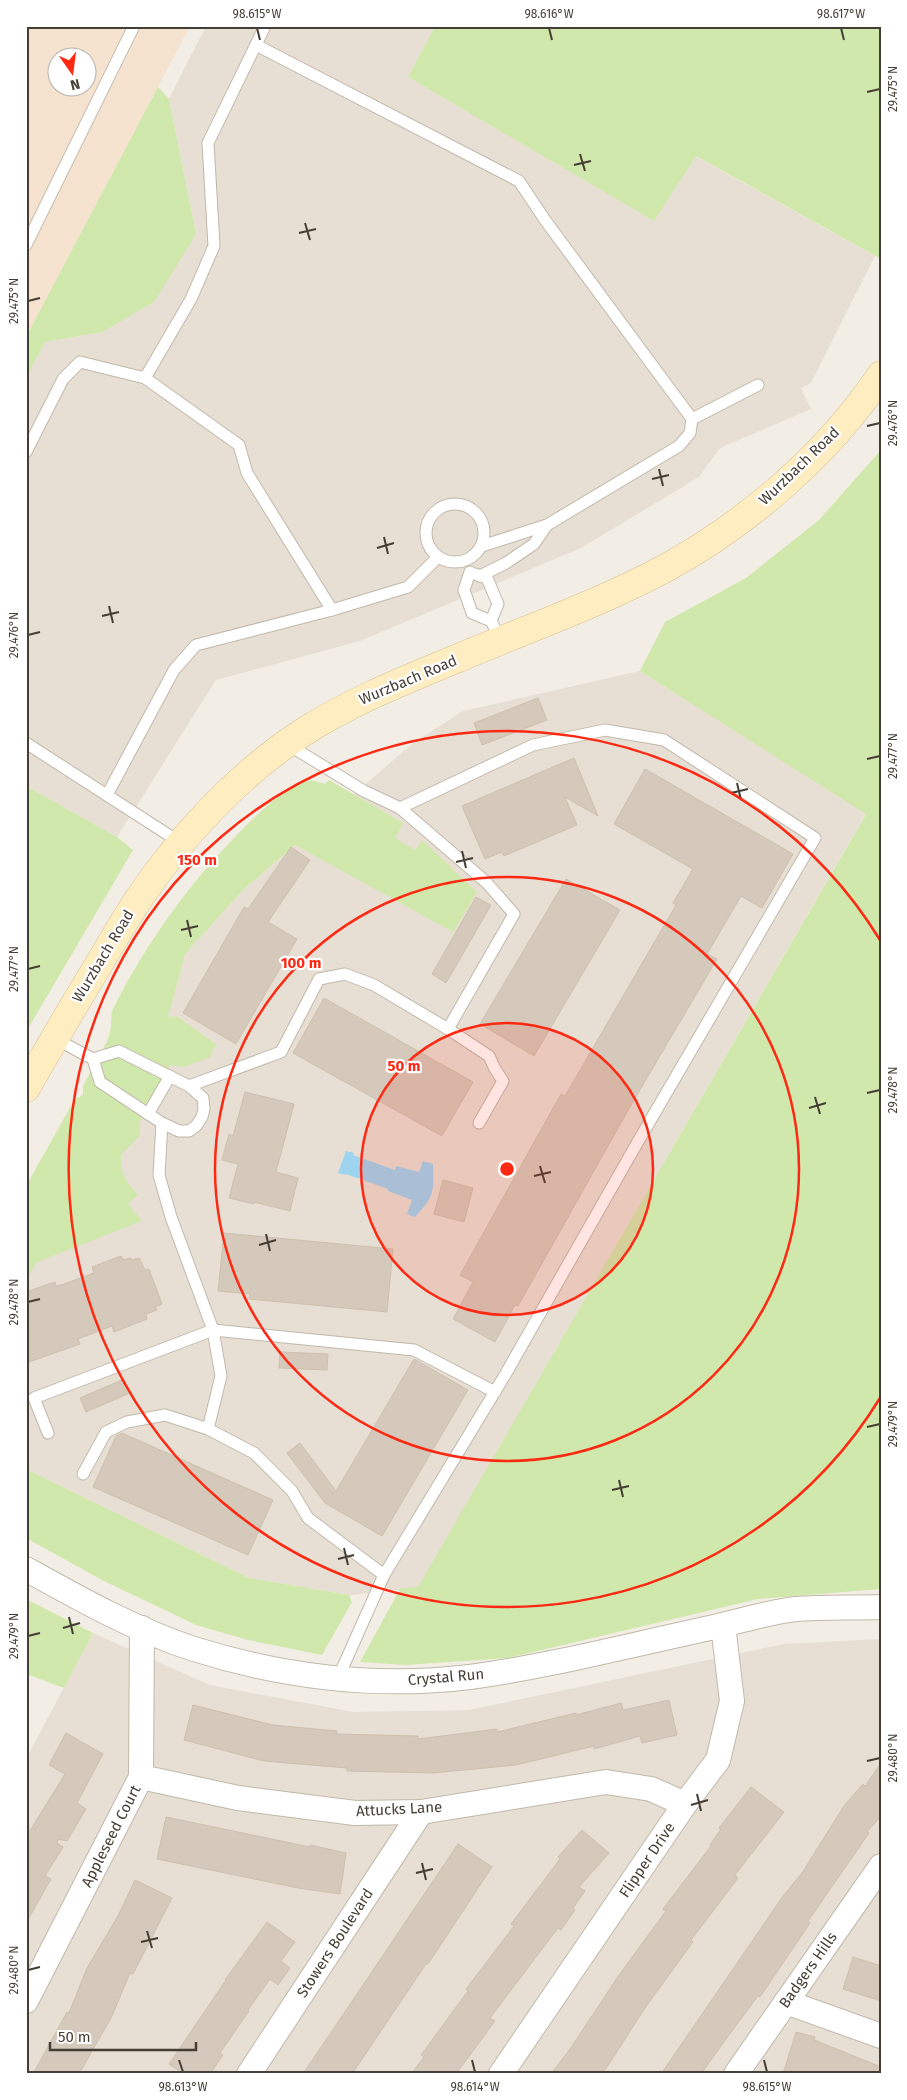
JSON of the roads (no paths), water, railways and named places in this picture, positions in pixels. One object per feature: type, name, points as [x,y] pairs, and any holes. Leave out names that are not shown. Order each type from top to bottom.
[{"type":"main road","name":"Wurzbach Road","points":[[26,1088],[54,1038],[138,900],[201,819],[247,776],[301,734],[362,698],[496,630],[603,597],[664,569],[766,501],[820,450],[868,395],[881,375]]},
{"type":"street","name":"Crystal Run","points":[[26,1569],[95,1607],[194,1649],[276,1671],[338,1678],[412,1682],[471,1677],[535,1666],[795,1610],[881,1607]]},
{"type":"street","name":"Flipper Drive","points":[[501,2074],[685,1804],[718,1760],[732,1700],[723,1625]]},
{"type":"street","name":"Appleseed Court","points":[[26,2001],[141,1778],[142,1628]]},
{"type":"street","name":"Attucks Lane","points":[[141,1778],[238,1798],[345,1811],[421,1812],[606,1782],[651,1789],[685,1804]]},
{"type":"street","name":"Stowers Boulevard","points":[[250,2074],[421,1812]]},
{"type":"street","name":"Badgers Hills","points":[[736,2074],[881,1866]]},
{"type":"street","points":[[786,2002],[881,2036]]},
{"type":"lane","points":[[26,245],[134,26]]},
{"type":"lane","points":[[145,378],[191,299],[214,246],[208,143],[265,26]]},
{"type":"lane","points":[[256,45],[519,181],[545,220],[692,419],[690,433],[679,446],[546,525],[482,546]]},
{"type":"lane","points":[[26,452],[63,379],[80,362],[145,378],[239,445],[247,474],[332,610]]},
{"type":"lane","points":[[692,419],[758,385]]},
{"type":"lane","points":[[496,630],[472,613],[464,590],[471,570],[476,553],[482,546],[484,529],[482,520],[477,513],[461,504],[444,506],[430,517],[426,534],[427,543],[438,557],[454,562],[471,570],[487,578],[498,604],[496,630]]},
{"type":"lane","points":[[471,570],[506,564],[534,544],[546,525]]},
{"type":"lane","points":[[107,795],[174,670],[196,645],[332,610],[408,588],[438,557]]},
{"type":"lane","points":[[338,1678],[384,1575],[495,1392],[636,1145],[816,838],[664,740],[605,730],[533,745],[400,808]]},
{"type":"lane","points":[[26,742],[181,843]]},
{"type":"lane","points":[[287,744],[364,791],[400,808],[486,882],[514,914],[448,1029]]},
{"type":"lane","points":[[189,1086],[281,1052],[319,979],[345,974],[374,985],[489,1056],[494,1069],[503,1081],[479,1123]]},
{"type":"lane","points":[[54,1038],[93,1059],[100,1082],[162,1123],[179,1131],[188,1132],[202,1118],[204,1109],[203,1098],[189,1086],[119,1051],[93,1059]]},
{"type":"lane","points":[[148,1114],[170,1076]]},
{"type":"lane","points":[[162,1123],[159,1175],[171,1217],[213,1330],[221,1376],[208,1429]]},
{"type":"lane","points":[[48,1433],[34,1398],[213,1330],[414,1350],[495,1392]]},
{"type":"lane","points":[[83,1474],[106,1432],[127,1422],[165,1415],[208,1429],[254,1453],[292,1491],[308,1518],[384,1575]]},
{"type":"water","points":[[346,1151],[395,1170],[396,1166],[419,1172],[423,1161],[433,1164],[432,1194],[415,1217],[407,1214],[412,1200],[388,1191],[388,1189],[338,1173]]}]
